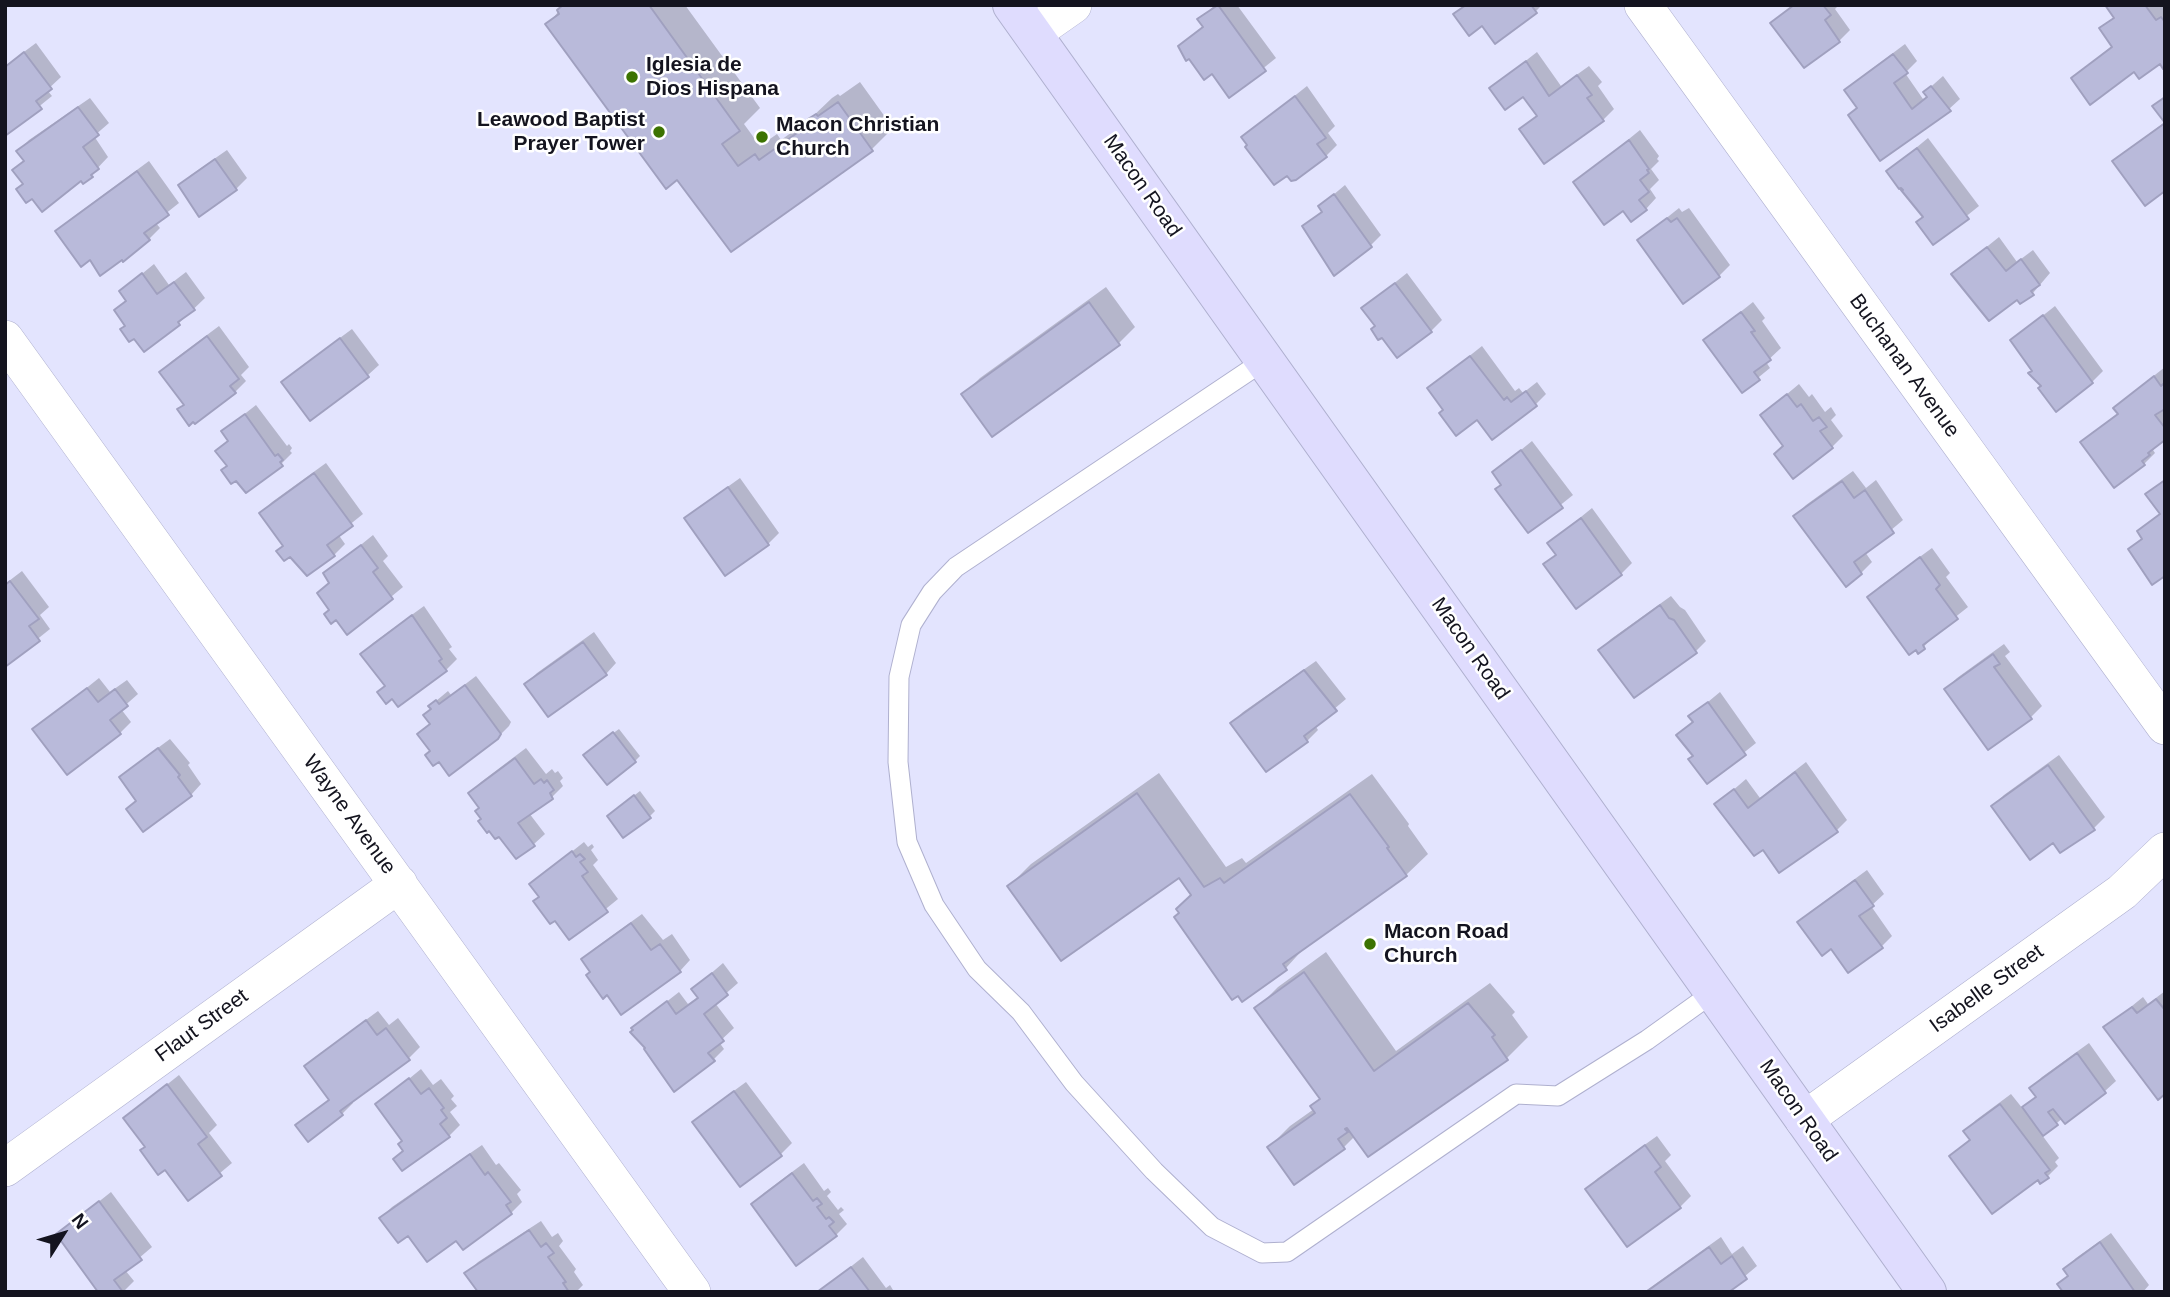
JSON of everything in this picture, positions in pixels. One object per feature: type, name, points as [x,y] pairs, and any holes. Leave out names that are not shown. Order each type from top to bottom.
[{"type":"main road","name":"Macon Road","points":[[1023,19],[1927,1292]]},
{"type":"street","points":[[1023,19],[1073,5]]},
{"type":"street","name":"Buchanan Avenue","points":[[1643,5],[2165,726]]},
{"type":"street","name":"Wayne Avenue","points":[[5,339],[692,1292]]},
{"type":"street","name":"Isabelle Street","points":[[1804,1120],[2122,892],[2165,851]]},
{"type":"street","name":"Flaut Street","points":[[5,1168],[399,884]]},
{"type":"lane","points":[[1265,360],[956,567],[932,592],[911,625],[899,677],[898,762],[907,842],[934,905],[977,969],[1021,1012],[1074,1083],[1154,1171],[1212,1227],[1262,1253],[1287,1252],[1516,1094],[1558,1096],[1647,1040],[1714,992]]},
{"type":"building","points":[[563,5],[649,5],[740,131],[722,144],[738,166],[755,154],[759,160],[811,123],[808,119],[816,114],[818,116],[838,102],[873,151],[731,252],[677,180],[666,189],[545,24],[559,14],[557,10]]},
{"type":"building","points":[[1218,5],[1266,71],[1229,98],[1212,74],[1204,80],[1189,59],[1186,61],[1178,46],[1203,27],[1197,19]]},
{"type":"building","points":[[1466,5],[1531,5],[1537,13],[1495,44],[1482,26],[1469,36],[1453,14]]},
{"type":"building","points":[[1794,5],[1823,5],[1831,15],[1825,20],[1840,42],[1804,68],[1770,23]]},
{"type":"building","points":[[2105,5],[2145,5],[2156,20],[2161,17],[2165,22],[2165,67],[2163,69],[2160,64],[2139,79],[2134,72],[2090,105],[2071,78],[2112,47],[2099,28],[2114,18]]},
{"type":"building","points":[[24,52],[52,89],[36,101],[42,109],[5,136],[5,67]]},
{"type":"building","points":[[1893,54],[1908,73],[1894,83],[1912,109],[1927,97],[1923,92],[1931,86],[1951,111],[1880,161],[1848,115],[1857,108],[1844,90]]},
{"type":"building","points":[[1526,61],[1549,96],[1577,75],[1592,95],[1587,98],[1604,121],[1544,164],[1519,129],[1537,116],[1523,97],[1505,110],[1489,88]]},
{"type":"building","points":[[1295,96],[1326,138],[1317,144],[1327,157],[1296,180],[1291,181],[1287,176],[1274,185],[1245,147],[1247,145],[1241,137]]},
{"type":"building","points":[[2165,97],[2165,123],[2152,106]]},
{"type":"building","points":[[78,107],[99,135],[83,147],[99,169],[91,175],[93,177],[83,184],[81,181],[42,212],[32,199],[26,203],[16,189],[23,184],[12,170],[24,161],[16,151]]},
{"type":"building","points":[[2165,123],[2165,191],[2145,206],[2112,161]]},
{"type":"building","points":[[1629,140],[1649,169],[1649,173],[1640,180],[1649,192],[1639,200],[1647,210],[1631,222],[1623,211],[1604,225],[1573,182]]},
{"type":"building","points":[[1917,148],[1969,219],[1933,245],[1916,222],[1923,217],[1886,171]]},
{"type":"building","points":[[215,159],[237,190],[199,217],[178,185]]},
{"type":"building","points":[[137,171],[169,215],[144,233],[150,240],[100,276],[90,260],[81,267],[55,231]]},
{"type":"building","points":[[1334,194],[1372,247],[1334,276],[1302,226],[1322,212],[1318,206]]},
{"type":"building","points":[[1667,218],[1671,222],[1677,218],[1720,277],[1683,304],[1637,240]]},
{"type":"building","points":[[1987,247],[2006,271],[2021,259],[2040,285],[2031,291],[2034,295],[2020,304],[2017,300],[1989,321],[1951,274]]},
{"type":"building","points":[[142,273],[157,294],[174,282],[195,310],[144,352],[134,339],[129,342],[120,329],[125,326],[114,310],[126,301],[119,291]]},
{"type":"building","points":[[1395,283],[1432,332],[1397,358],[1382,338],[1378,340],[1371,329],[1375,326],[1361,308]]},
{"type":"building","points":[[1089,302],[1120,345],[992,437],[961,394]]},
{"type":"building","points":[[1741,312],[1755,331],[1751,332],[1771,360],[1754,372],[1760,380],[1742,393],[1703,340]]},
{"type":"building","points":[[2043,315],[2093,383],[2056,412],[2038,388],[2041,386],[2028,373],[2032,371],[2010,340]]},
{"type":"building","points":[[207,336],[239,379],[230,386],[236,393],[189,426],[177,409],[184,405],[159,372]]},
{"type":"building","points":[[340,338],[369,377],[310,421],[281,382]]},
{"type":"building","points":[[1470,356],[1504,400],[1507,397],[1511,402],[1526,391],[1537,406],[1492,440],[1477,420],[1456,436],[1439,413],[1443,410],[1427,388]]},
{"type":"building","points":[[2154,376],[2161,386],[2165,386],[2165,409],[2155,415],[2165,428],[2165,440],[2148,453],[2150,455],[2142,461],[2145,465],[2114,488],[2080,442],[2118,414],[2113,408]]},
{"type":"building","points":[[1787,394],[1797,407],[1801,404],[1813,421],[1819,417],[1827,427],[1820,431],[1833,448],[1793,479],[1774,454],[1783,446],[1760,415]]},
{"type":"building","points":[[245,414],[275,456],[278,454],[283,460],[280,462],[283,466],[246,493],[236,481],[231,484],[221,470],[227,466],[215,451],[228,441],[221,431]]},
{"type":"building","points":[[1521,450],[1563,508],[1528,533],[1495,489],[1501,485],[1492,472]]},
{"type":"building","points":[[314,473],[353,526],[327,545],[335,556],[307,576],[290,557],[284,561],[276,551],[283,546],[259,513]]},
{"type":"building","points":[[2165,480],[2165,576],[2152,585],[2128,549],[2142,539],[2137,531],[2160,514],[2145,494]]},
{"type":"building","points":[[1842,481],[1854,498],[1865,490],[1894,533],[1854,562],[1862,574],[1846,587],[1793,516]]},
{"type":"building","points":[[728,487],[769,545],[725,576],[684,518]]},
{"type":"building","points":[[1581,518],[1622,575],[1576,609],[1543,564],[1556,555],[1547,543]]},
{"type":"building","points":[[361,545],[378,568],[373,572],[393,599],[347,635],[336,620],[331,624],[324,614],[329,610],[317,593],[329,583],[323,573]]},
{"type":"building","points":[[1920,557],[1940,585],[1936,589],[1958,619],[1923,645],[1925,649],[1918,654],[1916,650],[1909,655],[1867,597]]},
{"type":"building","points":[[10,581],[39,619],[29,626],[40,641],[5,667],[5,585]]},
{"type":"building","points":[[1660,605],[1697,653],[1634,698],[1598,650]]},
{"type":"building","points":[[412,615],[442,659],[439,661],[447,671],[398,707],[392,699],[386,704],[377,692],[385,686],[360,654]]},
{"type":"building","points":[[583,642],[607,675],[548,717],[524,684]]},
{"type":"building","points":[[1993,654],[2000,664],[1994,667],[2032,719],[1988,750],[1944,689]]},
{"type":"building","points":[[1304,670],[1337,711],[1304,736],[1308,742],[1266,772],[1230,723]]},
{"type":"building","points":[[465,685],[501,734],[449,776],[439,762],[433,766],[425,755],[430,751],[417,734],[430,724],[423,715],[431,709],[428,706],[436,700],[439,704]]},
{"type":"building","points":[[87,688],[98,702],[115,689],[128,706],[110,720],[121,734],[67,775],[32,729]]},
{"type":"building","points":[[1708,702],[1746,755],[1707,784],[1688,759],[1693,756],[1676,735],[1693,722],[1688,716]]},
{"type":"building","points":[[613,732],[636,762],[607,785],[583,755]]},
{"type":"building","points":[[158,748],[180,775],[178,777],[192,796],[143,832],[126,809],[136,801],[119,777]]},
{"type":"building","points":[[515,758],[534,784],[541,779],[544,783],[547,780],[554,790],[550,793],[553,799],[518,823],[535,846],[516,859],[499,837],[495,839],[489,831],[487,833],[478,821],[481,819],[475,811],[479,808],[468,793]]},
{"type":"building","points":[[2048,765],[2095,830],[2060,853],[2053,843],[2030,860],[1991,806]]},
{"type":"building","points":[[1795,772],[1838,832],[1779,873],[1763,850],[1754,856],[1714,804],[1734,789],[1748,808]]},
{"type":"building","points":[[1137,793],[1204,887],[1220,878],[1224,883],[1350,794],[1407,876],[1283,964],[1287,970],[1242,1002],[1238,996],[1232,1000],[1174,917],[1179,913],[1176,909],[1191,895],[1179,878],[1061,961],[1007,886]]},
{"type":"building","points":[[634,795],[651,818],[623,838],[607,816]]},
{"type":"building","points":[[572,851],[576,857],[580,854],[585,859],[580,862],[588,872],[582,876],[608,912],[569,940],[555,921],[550,924],[533,901],[539,897],[529,884]]},
{"type":"building","points":[[1855,880],[1874,906],[1859,916],[1883,948],[1848,973],[1831,949],[1822,956],[1797,922]]},
{"type":"building","points":[[631,923],[651,950],[660,944],[681,972],[621,1015],[607,995],[603,999],[586,975],[590,972],[581,959]]},
{"type":"building","points":[[1304,972],[1374,1071],[1468,1003],[1495,1035],[1492,1037],[1508,1060],[1368,1157],[1347,1128],[1345,1129],[1348,1132],[1338,1139],[1345,1149],[1294,1185],[1267,1147],[1315,1113],[1310,1106],[1320,1099],[1254,1008]]},
{"type":"building","points":[[712,973],[728,995],[704,1014],[724,1041],[708,1053],[715,1061],[674,1092],[645,1048],[630,1032],[633,1030],[631,1028],[667,1001],[676,1014],[698,998],[691,989]]},
{"type":"building","points":[[2156,999],[2165,1010],[2165,1094],[2158,1100],[2103,1027],[2132,1007],[2137,1013]]},
{"type":"building","points":[[366,1020],[377,1035],[386,1028],[410,1060],[340,1111],[343,1115],[308,1142],[295,1125],[329,1100],[304,1066]]},
{"type":"building","points":[[2077,1053],[2106,1093],[2065,1124],[2053,1109],[2048,1112],[2058,1125],[2043,1136],[2022,1107],[2036,1097],[2029,1088]]},
{"type":"building","points":[[409,1078],[421,1094],[429,1088],[444,1108],[441,1110],[447,1118],[440,1124],[450,1137],[402,1171],[393,1159],[403,1151],[398,1144],[402,1141],[375,1104]]},
{"type":"building","points":[[167,1084],[207,1137],[198,1144],[222,1176],[188,1201],[165,1170],[158,1175],[140,1150],[145,1147],[123,1118]]},
{"type":"building","points":[[734,1091],[782,1156],[740,1187],[692,1122]]},
{"type":"building","points":[[2000,1104],[2050,1170],[2045,1173],[2049,1178],[2040,1184],[2038,1180],[1992,1214],[1949,1156],[1970,1140],[1963,1131]]},
{"type":"building","points":[[1645,1145],[1661,1167],[1655,1172],[1681,1208],[1627,1247],[1585,1189]]},
{"type":"building","points":[[470,1154],[485,1175],[488,1172],[511,1202],[506,1205],[512,1214],[463,1250],[456,1241],[427,1262],[408,1236],[398,1243],[379,1218]]},
{"type":"building","points":[[792,1173],[813,1201],[817,1198],[822,1204],[817,1207],[826,1219],[829,1217],[834,1222],[829,1226],[837,1236],[796,1266],[751,1204]]},
{"type":"building","points":[[99,1201],[142,1260],[114,1280],[123,1292],[98,1292],[56,1234]]},
{"type":"building","points":[[529,1230],[541,1247],[546,1243],[554,1253],[548,1257],[566,1282],[563,1283],[569,1292],[478,1292],[464,1273]]},
{"type":"building","points":[[2100,1242],[2135,1292],[2063,1292],[2057,1284],[2068,1276],[2063,1269]]},
{"type":"building","points":[[1709,1247],[1721,1264],[1732,1256],[1747,1279],[1729,1292],[1646,1292]]},
{"type":"building","points":[[851,1267],[870,1292],[817,1292]]},
{"type":"place","name":"Iglesia de Dios Hispana","points":[[632,77]]},
{"type":"place","name":"Leawood Baptist Prayer Tower","points":[[659,132]]},
{"type":"place","name":"Macon Christian Church","points":[[762,137]]},
{"type":"place","name":"Macon Road Church","points":[[1370,944]]}]
